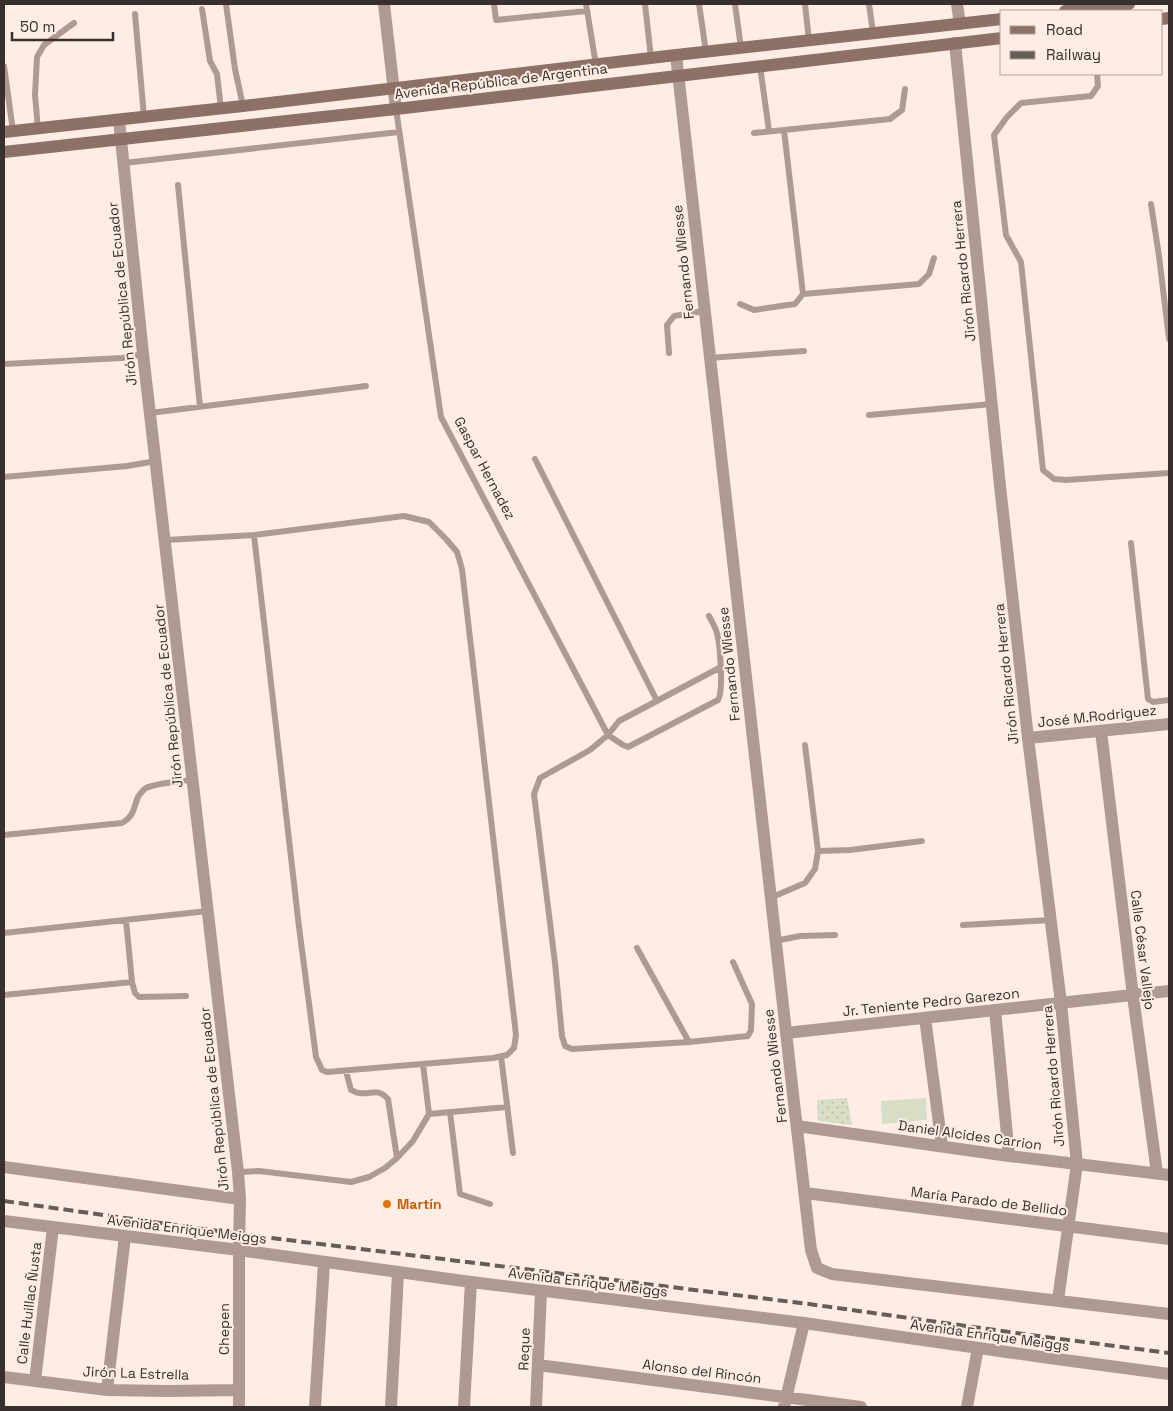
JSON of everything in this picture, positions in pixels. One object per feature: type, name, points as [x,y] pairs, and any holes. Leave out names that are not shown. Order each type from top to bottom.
[{"type":"main road","points":[[1074,10],[1129,4]]},
{"type":"main road","name":"Avenida República de Argentina","points":[[8,132],[1000,19]]},
{"type":"main road","name":"Avenida República de Argentina","points":[[4,152],[396,109],[1000,38]]},
{"type":"street","name":"Gaspar Hernadez","points":[[384,4],[396,109]]},
{"type":"street","points":[[957,4],[960,24]]},
{"type":"street","name":"Jirón Ricardo Herrera","points":[[955,43],[1028,738],[1062,1003],[1077,1164],[1058,1300]]},
{"type":"street","name":"Fernando Wiesse","points":[[676,55],[811,1250],[818,1268],[832,1274],[1058,1300]]},
{"type":"street","name":"Jirón República de Ecuador","points":[[119,120],[143,354],[238,1172],[240,1199],[239,1250]]},
{"type":"street","name":"José M.Rodriguez","points":[[1028,738],[1101,730],[1169,727]]},
{"type":"street","name":"Calle César Vallejo","points":[[1101,730],[1133,996],[1163,1174]]},
{"type":"street","name":"Jr. Teniente Pedro Garezon","points":[[786,1033],[1169,992]]},
{"type":"street","points":[[995,1010],[1009,1156]]},
{"type":"street","points":[[925,1018],[942,1146]]},
{"type":"street","name":"Daniel Alcides Carrion","points":[[797,1126],[1009,1156],[1163,1174]]},
{"type":"street","points":[[4,1167],[240,1199]]},
{"type":"street","name":"María Parado de Bellido","points":[[805,1193],[1169,1239]]},
{"type":"street","name":"Avenida Enrique Meiggs","points":[[4,1221],[239,1250],[398,1273],[804,1323],[1169,1374]]},
{"type":"street","name":"Calle Huillac Ñusta","points":[[35,1381],[53,1227]]},
{"type":"street","points":[[107,1390],[125,1236]]},
{"type":"street","name":"Chepen","points":[[239,1250],[239,1407]]},
{"type":"street","points":[[315,1407],[324,1263]]},
{"type":"street","points":[[391,1407],[398,1273]]},
{"type":"street","points":[[464,1407],[471,1282]]},
{"type":"street","name":"Reque","points":[[536,1407],[541,1291]]},
{"type":"street","points":[[1058,1300],[1169,1314]]},
{"type":"street","points":[[785,1402],[804,1323]]},
{"type":"street","points":[[967,1407],[978,1348]]},
{"type":"street","name":"Alonso del Rincón","points":[[538,1365],[785,1402],[862,1407]]},
{"type":"street","name":"Jirón La Estrella","points":[[4,1377],[107,1390],[238,1390]]},
{"type":"lane","points":[[226,4],[235,69],[243,106]]},
{"type":"lane","points":[[494,4],[496,20],[587,7],[596,65]]},
{"type":"lane","points":[[645,4],[651,58]]},
{"type":"lane","points":[[699,4],[706,52]]},
{"type":"lane","points":[[735,4],[741,48]]},
{"type":"lane","points":[[805,4],[809,40]]},
{"type":"lane","points":[[869,4],[873,33]]},
{"type":"lane","points":[[202,9],[210,62],[218,74],[221,109]]},
{"type":"lane","points":[[135,14],[144,117]]},
{"type":"lane","points":[[38,129],[35,95],[37,57],[44,45],[74,23]]},
{"type":"lane","points":[[4,66],[8,132]]},
{"type":"lane","points":[[760,66],[769,132]]},
{"type":"lane","points":[[1096,75],[1098,86],[1091,96],[1022,104],[1007,117],[994,135],[1006,234],[1021,262],[1043,470],[1054,479],[1066,480],[1169,473]]},
{"type":"lane","points":[[754,133],[890,119],[902,110],[904,90]]},
{"type":"lane","name":"Gaspar Hernadez","points":[[396,109],[441,417],[608,735]]},
{"type":"lane","points":[[740,304],[754,310],[795,304],[803,294],[784,130]]},
{"type":"lane","points":[[124,163],[399,132]]},
{"type":"lane","points":[[178,185],[200,406]]},
{"type":"lane","points":[[1151,204],[1169,339]]},
{"type":"lane","points":[[803,294],[919,284],[930,274],[934,258]]},
{"type":"lane","points":[[669,353],[667,325],[674,316],[704,311]]},
{"type":"lane","points":[[710,358],[804,351]]},
{"type":"lane","points":[[4,364],[122,358],[143,354]]},
{"type":"lane","points":[[150,413],[366,386]]},
{"type":"lane","points":[[869,415],[992,404]]},
{"type":"lane","points":[[535,460],[657,701]]},
{"type":"lane","points":[[4,477],[127,466],[156,461]]},
{"type":"lane","points":[[166,540],[254,535],[404,516],[429,522],[457,552],[462,570],[516,1036],[514,1048],[506,1055],[327,1072],[322,1070],[316,1058],[254,535]]},
{"type":"lane","points":[[1131,543],[1148,699],[1153,702],[1169,700]]},
{"type":"lane","points":[[608,735],[628,747],[718,700],[721,694],[721,666],[716,631],[709,616]]},
{"type":"lane","points":[[721,666],[619,721],[608,735],[590,750],[540,778],[534,794],[562,1036],[565,1046],[572,1049],[689,1042],[748,1036],[750,1033],[752,1004],[733,962]]},
{"type":"lane","points":[[770,898],[805,883],[815,869],[818,851],[805,745]]},
{"type":"lane","points":[[4,834],[122,823],[130,818],[139,796],[146,788],[192,780]]},
{"type":"lane","points":[[818,851],[850,850],[922,841]]},
{"type":"lane","points":[[4,933],[208,910]]},
{"type":"lane","points":[[126,920],[132,982],[135,993],[139,997],[186,996]]},
{"type":"lane","points":[[962,925],[1051,920]]},
{"type":"lane","points":[[775,940],[800,936],[835,935]]},
{"type":"lane","points":[[637,948],[689,1042]]},
{"type":"lane","points":[[4,995],[132,982]]},
{"type":"lane","points":[[501,1056],[513,1153]]},
{"type":"lane","points":[[238,1172],[259,1171],[351,1182],[369,1177],[385,1168],[413,1141],[430,1114],[423,1064]]},
{"type":"lane","points":[[346,1070],[351,1090],[359,1094],[376,1092],[383,1094],[388,1099],[397,1158]]},
{"type":"lane","points":[[430,1114],[507,1107]]},
{"type":"lane","points":[[450,1112],[460,1194],[490,1204]]},
{"type":"green space","points":[[847,1098],[852,1125],[818,1121],[817,1100]]},
{"type":"green space","points":[[926,1098],[927,1120],[882,1124],[881,1101]]},
{"type":"railway","points":[[4,1201],[239,1234],[809,1304],[1169,1353]]},
{"type":"place","name":"Martín","points":[[387,1204]]}]
